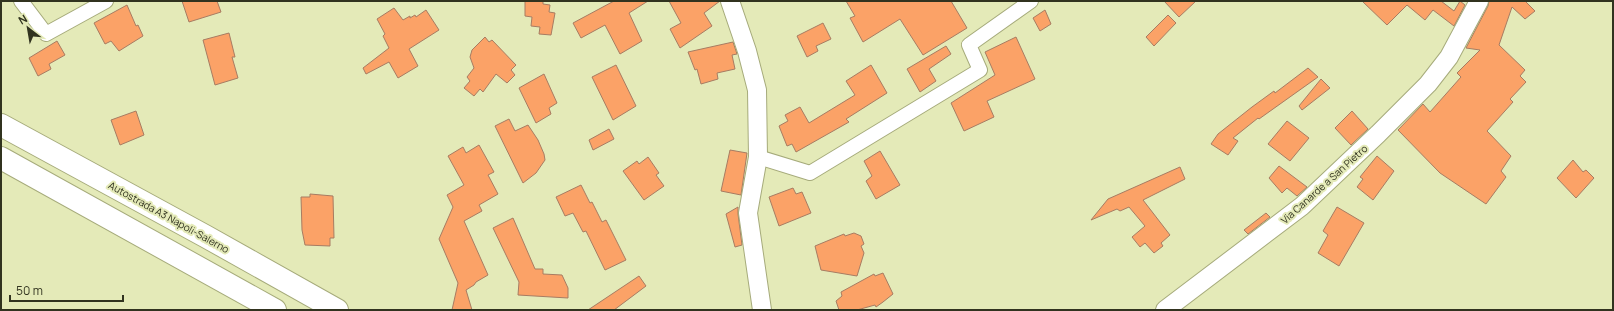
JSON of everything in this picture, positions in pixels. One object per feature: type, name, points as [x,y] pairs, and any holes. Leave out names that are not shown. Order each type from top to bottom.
[{"type":"highway","name":"Autostrada A3 Napoli-Salerno","points":[[1,125],[337,310]]},
{"type":"highway","points":[[1,158],[275,310]]},
{"type":"street","points":[[22,1],[46,34],[106,1]]},
{"type":"street","points":[[730,1],[747,51],[757,90],[758,157],[748,213],[762,310]]},
{"type":"street","points":[[758,157],[810,173],[980,70],[970,45],[1031,1]]},
{"type":"street","name":"Via Canarde a San Pietro","points":[[1165,310],[1302,206],[1412,101],[1428,84],[1449,57],[1479,1]]},
{"type":"building","points":[[182,1],[217,1],[221,12],[189,22]]},
{"type":"building","points":[[525,1],[543,1],[543,4],[550,5],[549,12],[555,13],[551,35],[539,34],[540,27],[531,26],[532,17],[525,16]]},
{"type":"building","points":[[614,1],[648,1],[629,13],[642,41],[620,54],[605,25],[581,38],[573,23]]},
{"type":"building","points":[[669,1],[720,1],[704,13],[712,26],[680,48],[670,29],[681,23]]},
{"type":"building","points":[[846,1],[951,1],[967,28],[923,55],[900,19],[863,42],[850,18],[855,16]]},
{"type":"building","points":[[1164,1],[1196,1],[1179,17]]},
{"type":"building","points":[[1362,1],[1441,1],[1454,11],[1460,1],[1465,5],[1454,26],[1433,10],[1425,20],[1407,5],[1387,25]]},
{"type":"building","points":[[1489,1],[1525,1],[1535,11],[1525,19],[1512,7],[1499,45],[1525,70],[1520,76],[1526,82],[1510,99],[1513,102],[1487,131],[1511,156],[1501,171],[1506,177],[1486,204],[1440,173],[1398,130],[1423,104],[1430,112],[1461,77],[1457,73],[1480,50],[1466,48],[1488,6]]},
{"type":"building","points":[[127,5],[136,26],[138,25],[143,36],[119,51],[111,41],[105,44],[94,23]]},
{"type":"building","points":[[394,8],[403,20],[410,16],[410,18],[415,15],[416,17],[426,10],[439,30],[409,49],[418,66],[398,78],[389,62],[366,74],[363,68],[389,48],[383,36],[385,34],[377,19]]},
{"type":"building","points":[[1045,10],[1051,24],[1040,31],[1033,18]]},
{"type":"building","points":[[1168,15],[1176,23],[1154,46],[1146,37]]},
{"type":"building","points":[[823,23],[831,39],[816,46],[818,51],[807,57],[797,36]]},
{"type":"building","points":[[229,33],[235,57],[232,57],[238,78],[215,85],[203,40]]},
{"type":"building","points":[[485,37],[489,42],[492,40],[516,65],[511,70],[515,75],[507,83],[496,74],[483,92],[480,89],[474,96],[464,88],[470,81],[467,77],[474,68],[470,57],[472,50]]},
{"type":"building","points":[[1016,37],[1035,79],[987,101],[994,117],[964,131],[951,103],[995,75],[985,52]]},
{"type":"building","points":[[57,41],[65,55],[49,64],[51,69],[38,76],[29,58]]},
{"type":"building","points":[[733,42],[737,54],[732,55],[735,69],[717,73],[718,79],[701,84],[697,69],[695,70],[688,52]]},
{"type":"building","points":[[946,46],[951,54],[929,69],[936,81],[920,92],[907,69]]},
{"type":"building","points":[[616,65],[636,106],[613,120],[592,77]]},
{"type":"building","points":[[871,65],[887,93],[846,119],[849,122],[796,152],[792,144],[787,146],[779,126],[788,121],[785,115],[800,107],[809,123],[855,95],[846,81]]},
{"type":"building","points":[[1308,68],[1318,77],[1259,119],[1258,118],[1233,138],[1238,141],[1228,155],[1211,144],[1218,134],[1252,107],[1274,91],[1275,93]]},
{"type":"building","points":[[544,74],[557,103],[549,108],[551,114],[536,123],[519,88]]},
{"type":"building","points":[[1321,79],[1330,88],[1302,110],[1299,106]]},
{"type":"building","points":[[136,111],[144,135],[120,145],[111,120]]},
{"type":"building","points":[[1352,111],[1368,129],[1351,145],[1335,128]]},
{"type":"building","points":[[509,119],[515,131],[528,125],[538,140],[544,154],[545,160],[536,173],[523,183],[495,126]]},
{"type":"building","points":[[1287,121],[1309,138],[1290,161],[1268,144]]},
{"type":"building","points":[[609,129],[614,139],[593,150],[589,140]]},
{"type":"building","points":[[479,145],[494,172],[488,175],[498,194],[479,205],[482,211],[464,221],[488,275],[466,290],[472,310],[452,310],[458,283],[439,239],[453,207],[447,195],[464,185],[448,156],[463,147],[466,153]]},
{"type":"building","points":[[730,150],[747,153],[741,195],[721,191]]},
{"type":"building","points":[[880,151],[900,185],[876,199],[866,181],[872,176],[864,161]]},
{"type":"building","points":[[1377,156],[1394,171],[1373,200],[1357,187],[1363,179],[1360,177]]},
{"type":"building","points":[[648,157],[659,173],[656,175],[664,186],[644,200],[623,171],[637,161],[639,164]]},
{"type":"building","points":[[1573,160],[1583,172],[1586,170],[1594,178],[1576,198],[1557,178]]},
{"type":"building","points":[[1279,166],[1307,187],[1297,196],[1287,188],[1282,193],[1269,178]]},
{"type":"building","points":[[1180,167],[1185,179],[1143,200],[1170,235],[1161,243],[1163,246],[1154,253],[1145,243],[1140,247],[1132,237],[1145,226],[1129,207],[1120,211],[1117,209],[1091,220],[1108,199]]},
{"type":"building","points":[[581,185],[602,222],[606,220],[626,260],[605,270],[586,231],[583,232],[573,213],[565,216],[556,197]]},
{"type":"building","points":[[793,188],[796,194],[802,192],[811,213],[779,226],[769,197]]},
{"type":"building","points":[[310,194],[333,196],[334,238],[330,238],[330,246],[305,245],[302,230],[301,197],[310,197]]},
{"type":"building","points":[[738,207],[742,245],[735,247],[726,214]]},
{"type":"building","points":[[1337,207],[1364,223],[1339,266],[1318,253],[1328,235],[1323,231]]},
{"type":"building","points":[[1266,213],[1270,217],[1248,234],[1244,230]]},
{"type":"building","points":[[513,218],[535,269],[543,269],[543,274],[562,275],[568,288],[568,298],[518,295],[519,282],[493,228]]},
{"type":"building","points":[[854,233],[861,236],[864,244],[861,246],[864,253],[857,276],[821,270],[815,246],[844,234],[845,236]]},
{"type":"building","points":[[883,273],[893,294],[876,307],[875,305],[857,310],[839,310],[836,301],[842,296],[841,292],[874,274],[875,276]]},
{"type":"building","points":[[639,276],[646,286],[614,310],[588,310]]}]
